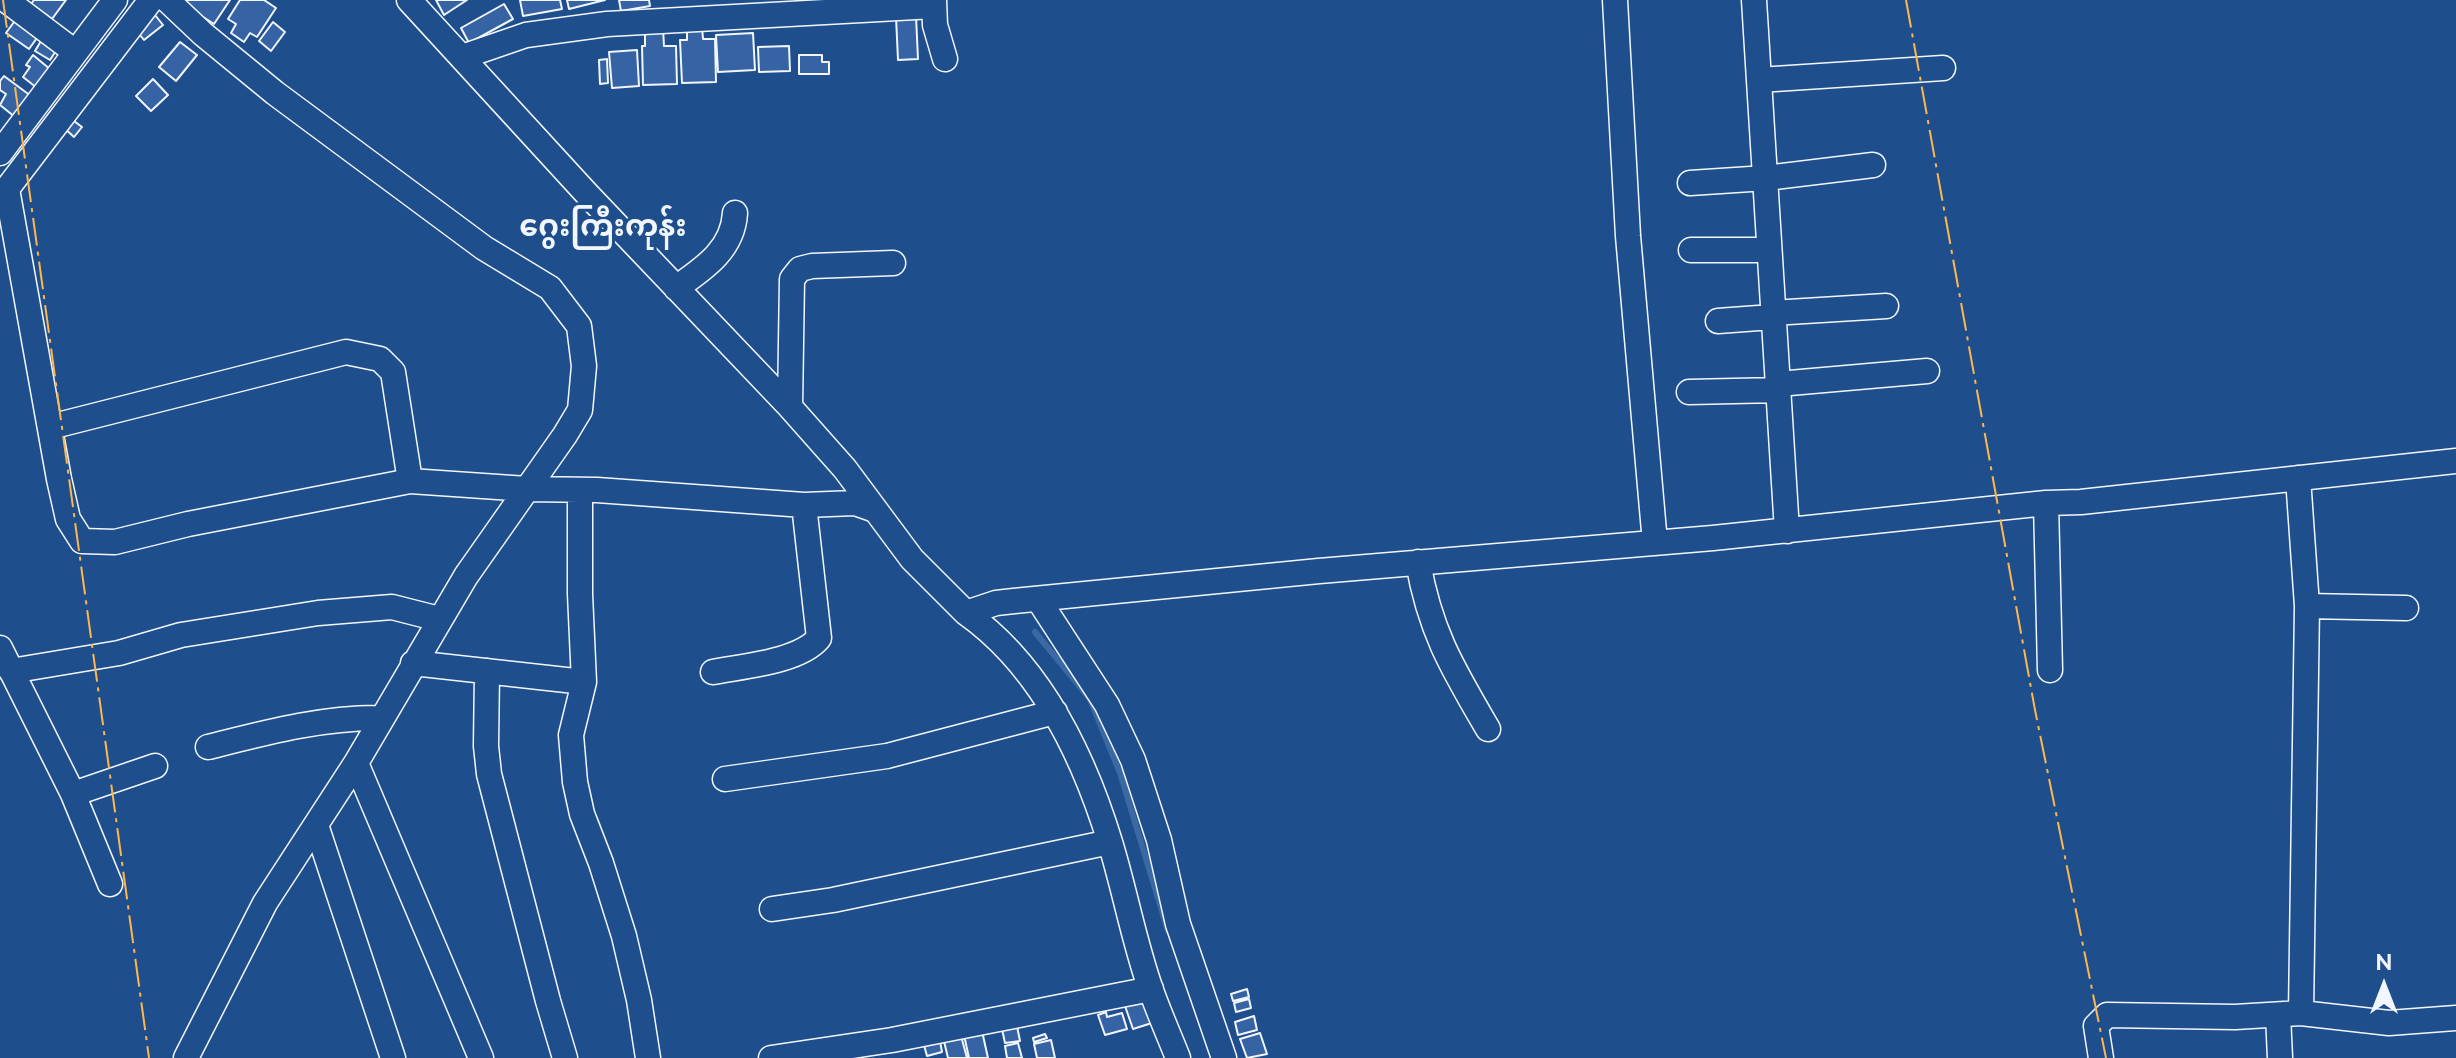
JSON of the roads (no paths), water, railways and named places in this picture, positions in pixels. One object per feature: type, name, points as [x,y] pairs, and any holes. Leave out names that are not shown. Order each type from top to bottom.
[{"type":"street","points":[[6,0],[75,52]]},
{"type":"street","points":[[0,153],[115,0]]},
{"type":"street","points":[[151,0],[3,194],[13,213],[68,519],[82,541],[115,542],[188,524],[410,481],[804,505],[855,503],[875,510]]},
{"type":"street","points":[[167,0],[275,93],[484,248],[550,288],[579,326],[584,366],[580,410],[466,576],[356,763],[265,903],[186,1058]]},
{"type":"street","points":[[409,0],[790,407],[845,469],[912,559],[966,613],[993,632],[1055,712],[1092,790],[1110,842],[1151,989],[1178,1058]]},
{"type":"street","points":[[1615,0],[1628,236],[1655,543]]},
{"type":"street","points":[[1754,0],[1787,531]]},
{"type":"street","points":[[462,57],[526,35],[607,24],[820,6],[934,3],[935,25],[945,59]]},
{"type":"street","points":[[1759,80],[1943,68]]},
{"type":"street","points":[[1690,183],[1766,178],[1873,165]]},
{"type":"street","points":[[676,288],[711,263],[725,245],[735,213]]},
{"type":"street","points":[[1691,250],[1769,250]]},
{"type":"street","points":[[790,407],[792,279],[800,269],[812,266],[893,263]]},
{"type":"street","points":[[1718,321],[1886,306]]},
{"type":"street","points":[[50,427],[346,352],[380,359],[393,372],[410,481]]},
{"type":"street","points":[[1689,392],[1778,387],[1927,371]]},
{"type":"street","points":[[966,613],[996,603],[1418,562],[1787,531],[2456,461]]},
{"type":"street","points":[[2280,1058],[2290,1014],[2307,606],[2298,478]]},
{"type":"street","points":[[580,490],[584,682],[571,735],[575,782],[582,814],[624,936],[648,1058]]},
{"type":"street","points":[[2046,503],[2050,670]]},
{"type":"street","points":[[713,672],[786,657],[812,647],[819,638],[804,505]]},
{"type":"street","points":[[1418,562],[1423,597],[1433,628],[1448,662],[1488,729]]},
{"type":"street","points":[[1038,599],[1107,705],[1133,760],[1159,840],[1178,924],[1224,1058]]},
{"type":"street","points":[[2307,606],[2406,608]]},
{"type":"street","points":[[11,671],[119,653],[181,635],[318,613],[392,607],[439,619]]},
{"type":"street","points":[[0,648],[73,794],[110,884]]},
{"type":"street","points":[[413,663],[584,682]]},
{"type":"street","points":[[487,671],[486,746],[489,774],[565,1058]]},
{"type":"street","points":[[725,779],[887,756],[1055,712]]},
{"type":"street","points":[[208,747],[332,721],[381,718]]},
{"type":"street","points":[[356,763],[481,1058]]},
{"type":"street","points":[[73,794],[155,766]]},
{"type":"street","points":[[316,825],[393,1058]]},
{"type":"street","points":[[772,909],[833,900],[1110,842]]},
{"type":"street","points":[[771,1058],[892,1040],[1151,989]]},
{"type":"street","points":[[2101,1058],[2096,1026],[2107,1015],[2123,1013],[2235,1017],[2290,1014],[2389,1023],[2456,1018]]},
{"type":"waterway","points":[[1035,632],[1090,699],[1120,773],[1168,931]]},
{"type":"district","name":"ဂွေးကြီးကုန်း","points":[[603,227]]}]
